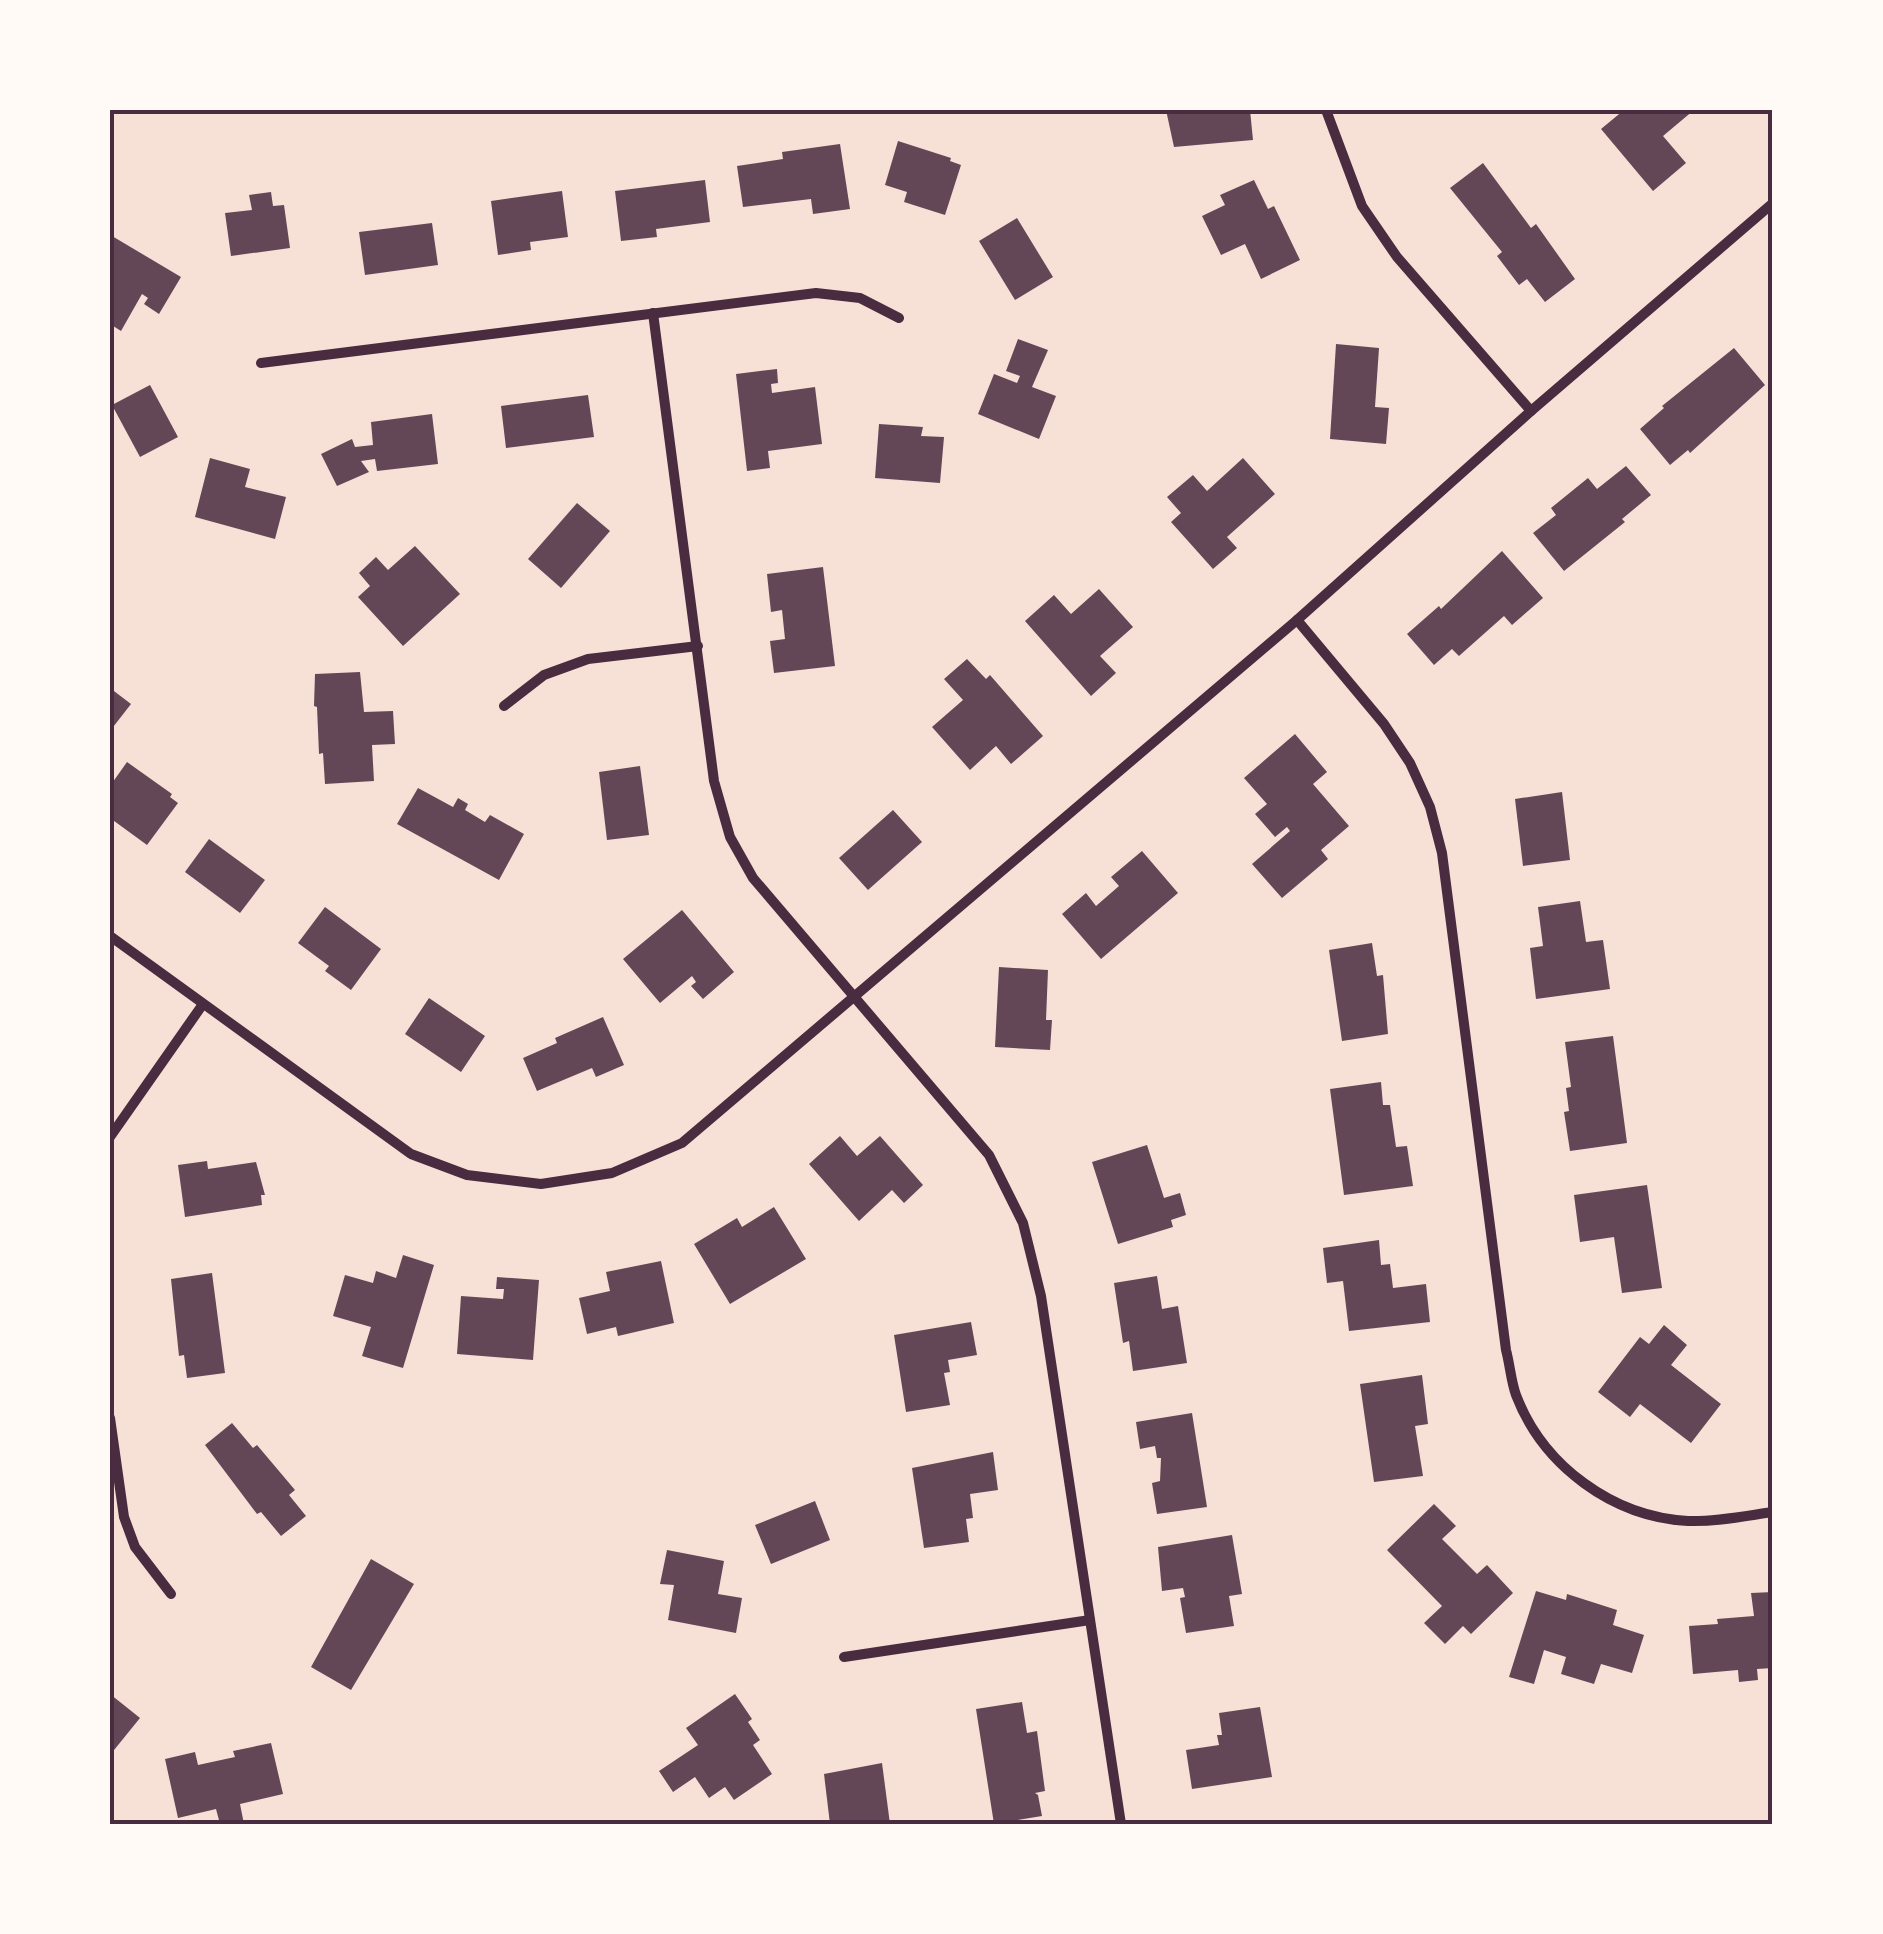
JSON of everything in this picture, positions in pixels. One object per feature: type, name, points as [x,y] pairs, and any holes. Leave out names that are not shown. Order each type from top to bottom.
[{"type":"street","points":[[1326,110],[1362,206],[1397,257],[1531,411]]},
{"type":"street","points":[[110,936],[411,1154],[467,1176],[541,1184],[612,1174],[682,1143],[857,998],[1773,203]]},
{"type":"street","points":[[261,363],[816,292],[860,298],[899,318]]},
{"type":"street","points":[[653,313],[714,782],[730,838],[754,878],[989,1155],[1024,1223],[1041,1296],[1121,1824]]},
{"type":"street","points":[[1297,620],[1393,737],[1430,806],[1442,852],[1512,1380],[1538,1435],[1579,1479],[1631,1509],[1661,1517],[1705,1520],[1773,1512]]},
{"type":"street","points":[[504,706],[544,675],[588,659],[698,646]]},
{"type":"street","points":[[110,1136],[202,1004]]},
{"type":"street","points":[[110,1418],[124,1516],[135,1546],[171,1594]]},
{"type":"street","points":[[844,1657],[1090,1620]]},
{"type":"building","points":[[1166,110],[1250,110],[1253,140],[1174,147]]},
{"type":"building","points":[[1624,110],[1694,110],[1663,136],[1686,163],[1653,191],[1601,129]]},
{"type":"building","points":[[898,141],[961,165],[945,215],[904,202],[907,192],[885,185]]},
{"type":"building","points":[[840,144],[850,209],[813,214],[811,199],[743,207],[737,166],[783,159],[782,152]]},
{"type":"building","points":[[1483,163],[1531,228],[1536,224],[1575,279],[1545,302],[1527,279],[1519,285],[1497,256],[1502,252],[1450,188]]},
{"type":"building","points":[[705,180],[710,222],[656,229],[657,237],[621,241],[615,191]]},
{"type":"building","points":[[1254,180],[1268,209],[1274,206],[1300,260],[1261,279],[1245,244],[1221,255],[1202,216],[1225,205],[1220,195]]},
{"type":"building","points":[[562,191],[568,237],[530,242],[531,250],[498,255],[491,201]]},
{"type":"building","points":[[271,192],[273,206],[284,205],[290,248],[231,256],[225,213],[252,210],[249,195]]},
{"type":"building","points":[[1017,218],[1053,277],[1015,300],[979,241]]},
{"type":"building","points":[[432,223],[438,265],[365,275],[359,232]]},
{"type":"building","points":[[112,236],[181,277],[159,314],[144,304],[148,298],[142,294],[121,331],[110,324]]},
{"type":"building","points":[[1018,339],[1048,350],[1032,387],[1056,396],[1039,439],[978,414],[994,374],[1017,383],[1020,376],[1006,371]]},
{"type":"building","points":[[1336,344],[1379,348],[1375,407],[1389,408],[1386,444],[1330,439]]},
{"type":"building","points":[[1734,348],[1765,385],[1690,453],[1688,450],[1670,465],[1640,429],[1662,406]]},
{"type":"building","points":[[777,369],[778,383],[771,384],[772,393],[815,387],[822,444],[768,451],[770,468],[747,471],[736,374]]},
{"type":"building","points":[[150,385],[178,437],[140,457],[112,405]]},
{"type":"building","points":[[588,395],[594,437],[506,448],[501,406]]},
{"type":"building","points":[[432,414],[438,464],[377,471],[375,459],[361,461],[369,472],[337,486],[321,454],[352,439],[355,447],[373,445],[371,422]]},
{"type":"building","points":[[879,424],[923,427],[921,436],[944,437],[940,483],[875,478]]},
{"type":"building","points":[[210,458],[250,469],[245,487],[286,497],[275,539],[195,517]]},
{"type":"building","points":[[1243,458],[1275,494],[1227,537],[1237,548],[1213,569],[1171,522],[1181,513],[1167,497],[1193,475],[1207,491]]},
{"type":"building","points":[[1626,466],[1651,495],[1622,519],[1625,522],[1564,571],[1533,533],[1556,515],[1551,508],[1588,478],[1597,489]]},
{"type":"building","points":[[577,503],[610,531],[561,588],[528,559]]},
{"type":"building","points":[[415,546],[460,594],[403,646],[358,597],[370,586],[359,573],[376,557],[388,570]]},
{"type":"building","points":[[1502,551],[1543,598],[1512,625],[1504,616],[1459,656],[1452,649],[1434,665],[1407,634],[1439,606],[1441,609]]},
{"type":"building","points":[[823,567],[835,666],[774,673],[770,641],[785,639],[782,610],[771,612],[767,574]]},
{"type":"building","points":[[1099,589],[1133,627],[1100,656],[1116,673],[1091,696],[1025,621],[1054,595],[1071,614]]},
{"type":"building","points":[[967,659],[986,679],[990,675],[1043,736],[1011,764],[996,746],[970,770],[932,727],[963,700],[944,679]]},
{"type":"building","points":[[360,672],[364,712],[393,711],[395,744],[372,745],[374,781],[325,784],[314,706],[315,674]]},
{"type":"building","points":[[110,688],[131,704],[110,731]]},
{"type":"building","points":[[1295,734],[1327,772],[1313,784],[1349,826],[1321,850],[1328,859],[1282,898],[1252,864],[1290,831],[1287,827],[1275,837],[1255,814],[1267,804],[1244,778]]},
{"type":"building","points":[[127,762],[172,794],[170,797],[178,803],[147,845],[110,818],[110,786]]},
{"type":"building","points":[[640,766],[649,835],[607,840],[599,772]]},
{"type":"building","points":[[418,788],[453,807],[458,798],[468,804],[465,810],[485,822],[490,815],[524,834],[499,880],[397,824]]},
{"type":"building","points":[[1562,792],[1570,860],[1523,866],[1515,799]]},
{"type":"building","points":[[893,810],[922,842],[868,890],[839,858]]},
{"type":"building","points":[[209,839],[265,880],[240,913],[185,872]]},
{"type":"building","points":[[1142,851],[1178,893],[1101,959],[1062,914],[1086,893],[1096,906],[1119,886],[1111,877]]},
{"type":"building","points":[[1580,901],[1586,942],[1603,940],[1610,989],[1536,999],[1530,948],[1543,946],[1538,907]]},
{"type":"building","points":[[325,907],[381,949],[351,990],[325,971],[329,966],[298,943]]},
{"type":"building","points":[[682,910],[734,972],[703,999],[691,986],[696,982],[692,976],[660,1003],[623,959]]},
{"type":"building","points":[[1372,943],[1377,976],[1383,975],[1388,1034],[1342,1041],[1329,950]]},
{"type":"building","points":[[999,967],[1048,970],[1046,1020],[1052,1020],[1050,1050],[995,1047]]},
{"type":"building","points":[[429,998],[485,1036],[461,1072],[405,1034]]},
{"type":"building","points":[[603,1017],[624,1065],[596,1077],[592,1068],[537,1091],[523,1058],[557,1043],[555,1038]]},
{"type":"building","points":[[1613,1036],[1627,1143],[1570,1151],[1564,1112],[1569,1111],[1566,1088],[1571,1087],[1565,1042]]},
{"type":"building","points":[[1381,1082],[1383,1105],[1390,1105],[1396,1147],[1407,1146],[1413,1186],[1344,1195],[1330,1089]]},
{"type":"building","points":[[840,1136],[857,1156],[880,1136],[923,1185],[904,1203],[892,1190],[859,1221],[809,1164]]},
{"type":"building","points":[[1147,1145],[1164,1198],[1180,1193],[1186,1215],[1171,1220],[1173,1227],[1118,1244],[1092,1162]]},
{"type":"building","points":[[207,1161],[208,1169],[256,1162],[265,1195],[261,1195],[262,1205],[185,1217],[178,1165]]},
{"type":"building","points":[[1647,1185],[1662,1288],[1622,1293],[1614,1237],[1580,1242],[1574,1195]]},
{"type":"building","points":[[774,1207],[806,1259],[730,1304],[694,1244],[737,1218],[742,1227]]},
{"type":"building","points":[[1379,1240],[1381,1265],[1390,1264],[1393,1288],[1426,1284],[1430,1322],[1349,1331],[1343,1281],[1327,1283],[1323,1248]]},
{"type":"building","points":[[403,1255],[434,1265],[403,1368],[362,1356],[371,1327],[333,1316],[345,1275],[373,1283],[376,1271],[396,1278]]},
{"type":"building","points":[[661,1261],[674,1323],[618,1336],[616,1327],[587,1334],[579,1298],[610,1291],[606,1272]]},
{"type":"building","points":[[212,1273],[225,1373],[187,1378],[184,1355],[179,1356],[171,1279]]},
{"type":"building","points":[[1157,1276],[1162,1309],[1178,1306],[1187,1363],[1133,1371],[1129,1341],[1123,1343],[1114,1283]]},
{"type":"building","points":[[497,1277],[539,1280],[533,1360],[457,1354],[461,1296],[503,1299],[504,1289],[496,1289]]},
{"type":"building","points":[[971,1322],[977,1355],[948,1360],[950,1372],[944,1373],[950,1405],[906,1412],[894,1335]]},
{"type":"building","points":[[1664,1325],[1687,1345],[1671,1365],[1721,1404],[1691,1443],[1640,1404],[1630,1417],[1598,1392],[1640,1337],[1649,1344]]},
{"type":"building","points":[[1422,1375],[1428,1424],[1415,1426],[1423,1476],[1374,1482],[1360,1384]]},
{"type":"building","points":[[1192,1413],[1207,1507],[1157,1514],[1152,1483],[1160,1481],[1161,1458],[1157,1458],[1155,1446],[1140,1449],[1136,1422]]},
{"type":"building","points":[[232,1423],[253,1448],[257,1445],[295,1490],[289,1495],[306,1516],[281,1536],[261,1512],[257,1514],[205,1445]]},
{"type":"building","points":[[993,1452],[998,1490],[970,1494],[973,1518],[966,1519],[969,1542],[924,1548],[912,1468]]},
{"type":"building","points":[[815,1501],[830,1540],[771,1564],[755,1525]]},
{"type":"building","points":[[1434,1504],[1456,1526],[1442,1539],[1477,1574],[1487,1565],[1513,1593],[1471,1634],[1463,1626],[1445,1644],[1424,1623],[1442,1606],[1387,1550]]},
{"type":"building","points":[[1232,1535],[1242,1594],[1229,1596],[1234,1626],[1186,1633],[1180,1598],[1185,1597],[1183,1588],[1162,1591],[1158,1547]]},
{"type":"building","points":[[667,1550],[724,1561],[718,1594],[742,1598],[736,1633],[668,1620],[674,1585],[660,1584]]},
{"type":"building","points":[[371,1559],[414,1584],[351,1690],[311,1667]]},
{"type":"building","points":[[1536,1591],[1566,1600],[1567,1594],[1617,1610],[1613,1625],[1644,1635],[1632,1673],[1601,1664],[1594,1684],[1561,1674],[1566,1657],[1544,1650],[1534,1684],[1509,1677]]},
{"type":"building","points":[[1773,1592],[1773,1668],[1757,1669],[1758,1680],[1739,1682],[1738,1670],[1693,1674],[1689,1626],[1754,1616],[1751,1593]]},
{"type":"building","points":[[110,1694],[140,1718],[110,1755]]},
{"type":"building","points":[[735,1694],[760,1740],[753,1745],[772,1774],[734,1800],[725,1787],[709,1798],[695,1777],[673,1792],[659,1771],[698,1745],[686,1728]]},
{"type":"building","points":[[1022,1702],[1027,1733],[1037,1731],[1045,1791],[1035,1793],[1042,1816],[994,1824],[976,1709]]},
{"type":"building","points":[[1260,1707],[1272,1777],[1192,1789],[1186,1750],[1219,1745],[1219,1713]]},
{"type":"building","points":[[271,1743],[283,1794],[240,1804],[244,1824],[220,1824],[216,1809],[178,1818],[165,1759],[195,1752],[198,1765],[235,1757],[233,1751]]},
{"type":"building","points":[[882,1763],[890,1824],[830,1824],[824,1774]]}]
